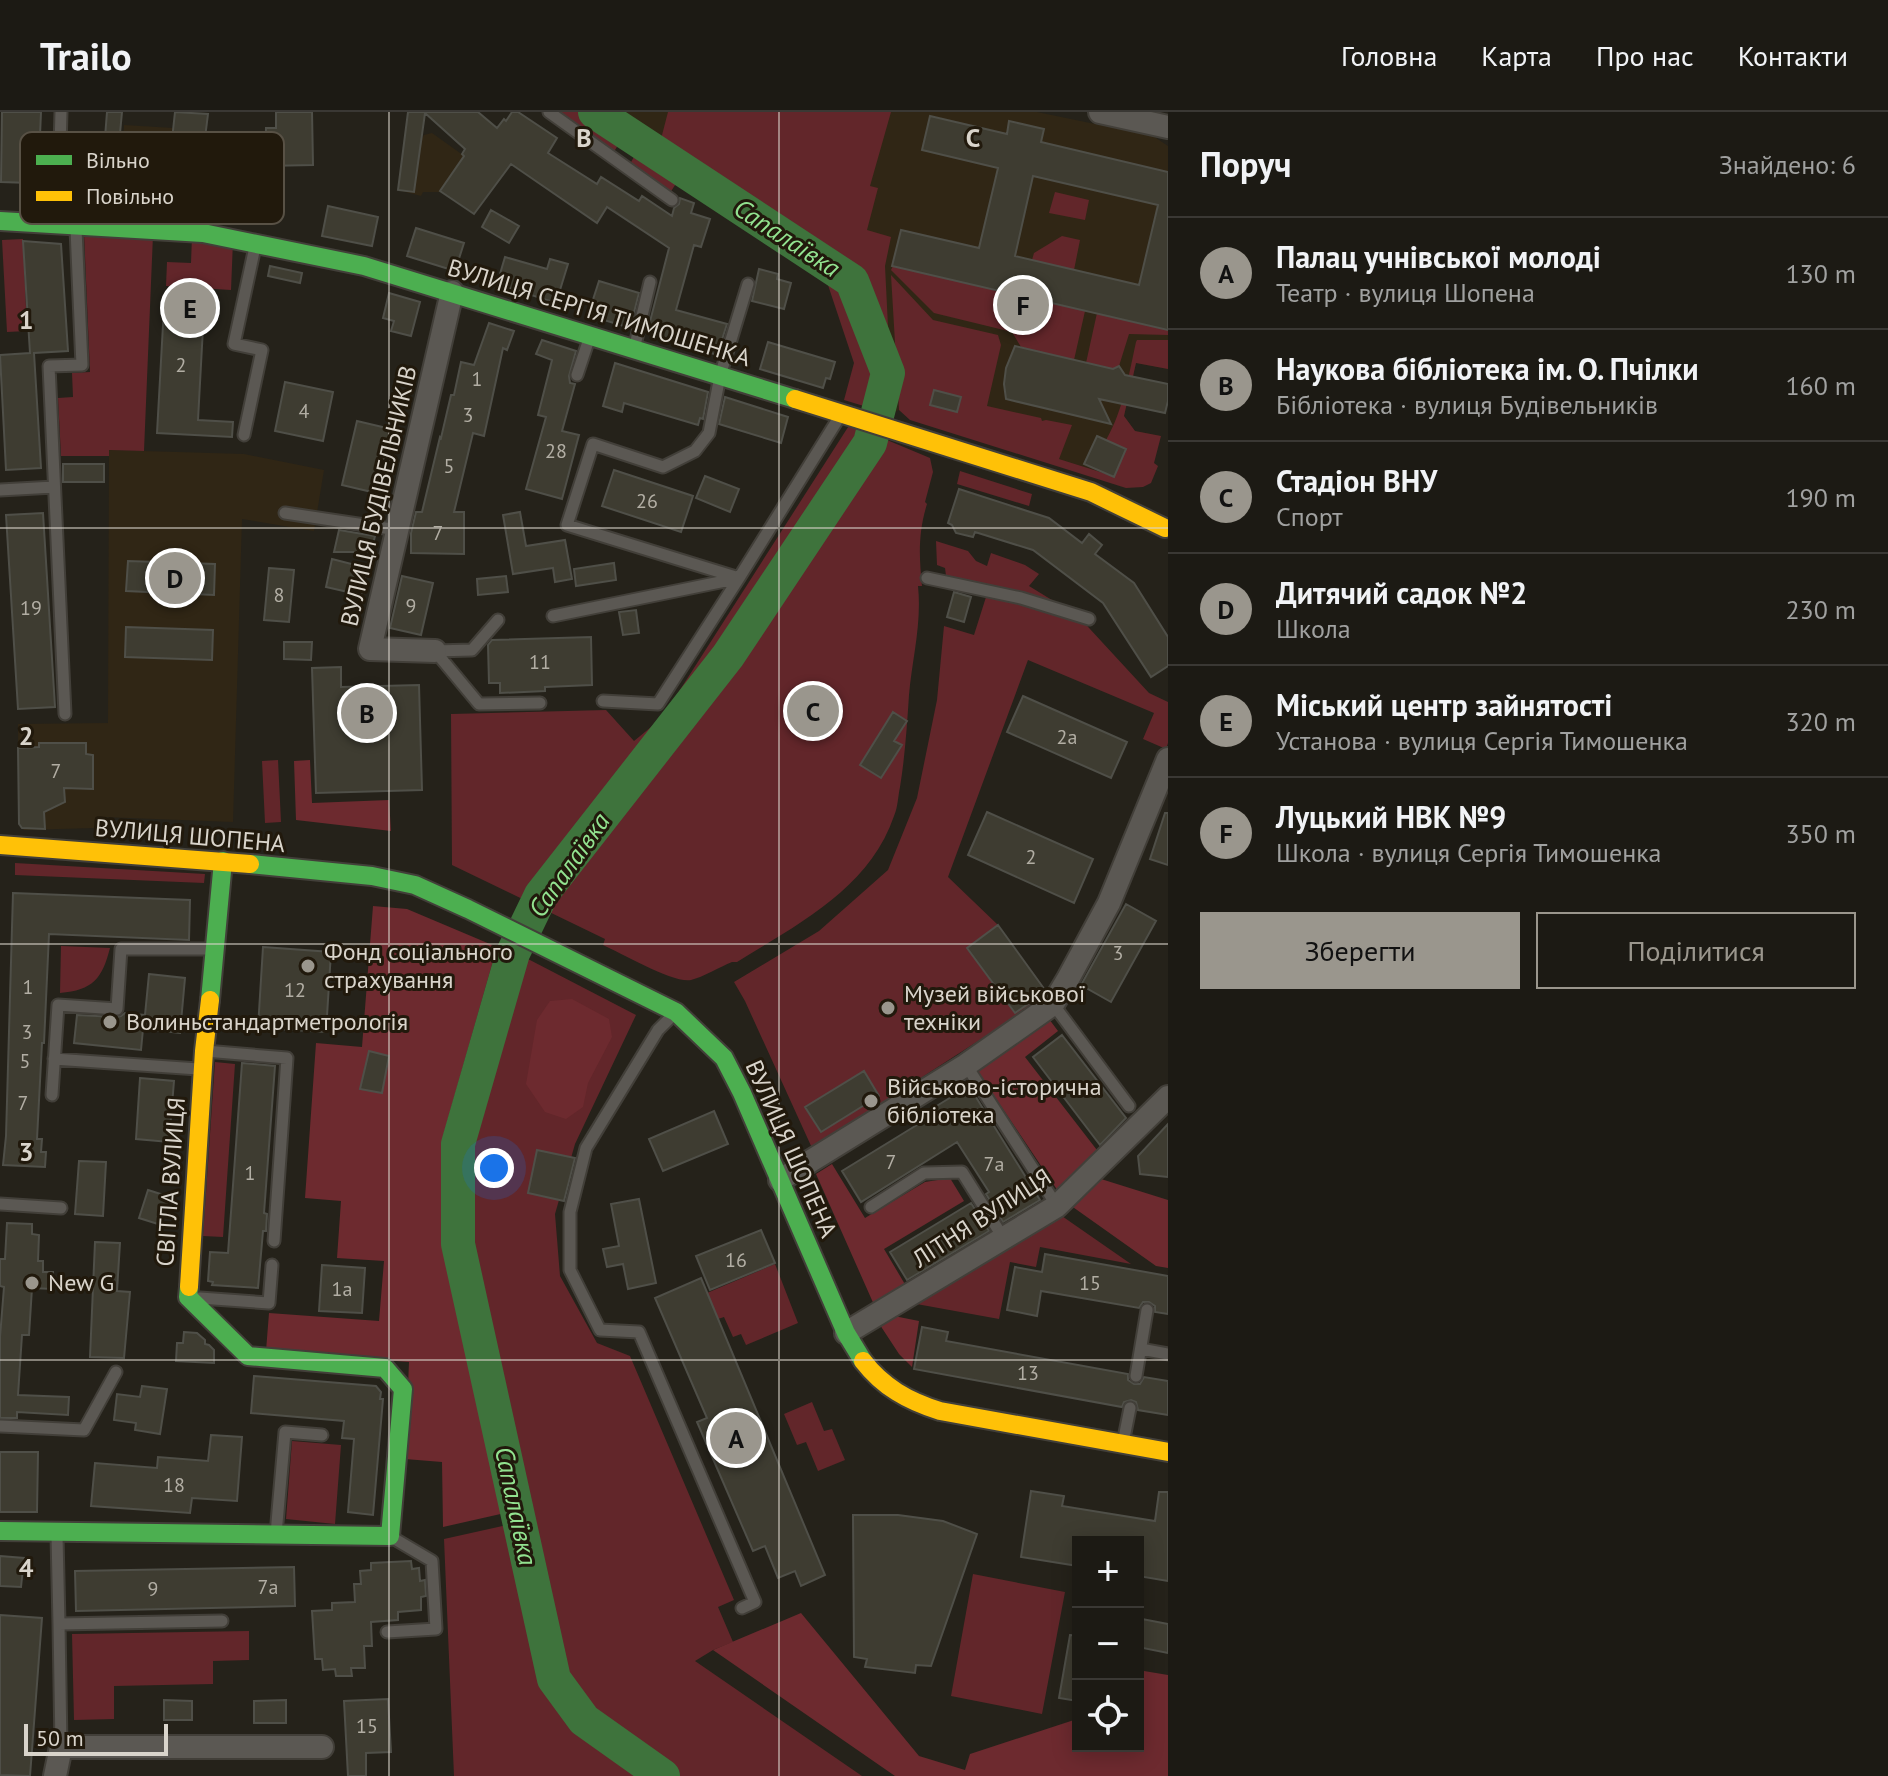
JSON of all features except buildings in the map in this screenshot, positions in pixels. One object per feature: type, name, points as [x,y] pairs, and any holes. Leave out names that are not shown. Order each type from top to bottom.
[{"type":"street","points":[[1100,112],[1168,127]]},
{"type":"street","name":"ВУЛИЦЯ СЕРГІЯ ТИМОШЕНКА","points":[[0,221],[20,222]]},
{"type":"street","name":"ВУЛИЦЯ СЕРГІЯ ТИМОШЕНКА","points":[[56,224],[203,233],[364,266],[1091,492],[1167,524]]},
{"type":"street","name":"ВУЛИЦЯ БУДІВЕЛЬНИКІВ","points":[[435,651],[370,649],[452,292]]},
{"type":"street","points":[[780,1180],[966,1065],[1053,1004],[1109,903],[1168,759]]},
{"type":"street","name":"ВУЛИЦЯ ШОПЕНА","points":[[0,845],[223,861],[372,876],[415,885],[676,1012],[724,1058],[846,1333],[875,1376],[893,1391],[928,1407],[1168,1452]]},
{"type":"street","name":"СВІТЛА ВУЛИЦЯ","points":[[223,861],[204,1060],[188,1297],[248,1356],[385,1368],[403,1389],[390,1536]]},
{"type":"street","name":"ЛІТНЯ ВУЛИЦЯ","points":[[846,1333],[1057,1206],[1168,1097]]},
{"type":"street","points":[[0,1531],[390,1536]]},
{"type":"street","points":[[55,1776],[61,1747],[322,1747]]},
{"type":"lane","points":[[60,132],[61,112]]},
{"type":"lane","points":[[549,112],[672,200]]},
{"type":"lane","points":[[203,233],[204,224]]},
{"type":"lane","points":[[65,714],[49,366],[82,365],[75,225]]},
{"type":"lane","points":[[244,435],[262,350],[234,344],[256,243]]},
{"type":"lane","points":[[634,349],[650,282]]},
{"type":"lane","points":[[739,578],[567,525],[593,444],[663,467],[695,451],[709,433],[720,376],[748,284]]},
{"type":"lane","points":[[577,375],[591,335]]},
{"type":"lane","points":[[603,701],[658,704],[739,578],[850,416]]},
{"type":"lane","points":[[0,490],[54,487]]},
{"type":"lane","points":[[285,513],[398,530]]},
{"type":"lane","points":[[553,616],[739,578]]},
{"type":"lane","points":[[927,578],[1021,598],[1089,619]]},
{"type":"lane","points":[[435,651],[472,650],[498,620]]},
{"type":"lane","points":[[435,651],[479,704],[540,703]]},
{"type":"lane","points":[[52,1095],[58,1005],[117,1009],[121,949],[216,949]]},
{"type":"lane","points":[[1053,1004],[1129,1106]]},
{"type":"lane","points":[[676,1012],[658,1030],[586,1148],[570,1212],[570,1270],[600,1330],[639,1332],[755,1602],[742,1608]]},
{"type":"lane","points":[[54,1059],[287,1058],[274,1241]]},
{"type":"lane","points":[[966,1065],[1057,1206]]},
{"type":"lane","points":[[871,1207],[924,1173],[962,1172],[1004,1239]]},
{"type":"lane","points":[[0,1204],[61,1208]]},
{"type":"lane","points":[[188,1297],[269,1303],[272,1265]]},
{"type":"lane","points":[[1136,1376],[1147,1310]]},
{"type":"lane","points":[[1141,1349],[1168,1354]]},
{"type":"lane","points":[[0,1426],[84,1430],[116,1372]]},
{"type":"lane","points":[[1123,1444],[1130,1408]]},
{"type":"lane","points":[[276,1534],[285,1432],[322,1435]]},
{"type":"lane","points":[[57,1532],[61,1747]]},
{"type":"lane","points":[[387,1632],[436,1629],[432,1561],[390,1536]]},
{"type":"lane","points":[[59,1624],[222,1621]]},
{"type":"shaded area","points":[[558,112],[613,112],[661,139],[668,112],[891,112],[870,186],[878,188],[867,230],[891,237],[885,266],[890,414],[844,400],[854,363],[825,276],[782,238],[682,174],[670,193],[630,164],[635,155],[618,145],[610,151]]},
{"type":"shaded area","points":[[613,112],[1037,112],[1153,136],[1168,146],[1168,369],[1136,363],[1124,416],[1135,431],[1161,436],[1124,480],[1059,459],[960,397],[922,388],[898,390],[899,410],[890,414],[887,328],[869,281]]},
{"type":"shaded area","points":[[124,125],[173,128],[173,132],[124,132]]},
{"type":"shaded area","points":[[432,133],[481,168],[507,170],[474,214],[441,192],[423,192],[421,196],[398,190],[405,138],[421,140],[424,135]]},
{"type":"shaded area","points":[[1055,192],[1089,200],[1085,220],[1049,213]]},
{"type":"shaded area","points":[[84,233],[153,235],[144,451],[109,450],[109,456],[61,456],[58,398],[73,397],[72,373],[90,372]]},
{"type":"shaded area","points":[[192,236],[233,241],[231,290],[166,286],[167,262],[191,263]]},
{"type":"shaded area","points":[[1062,236],[1080,240],[1074,270],[1032,260],[1034,253]]},
{"type":"shaded area","points":[[23,239],[27,331],[7,332],[2,240]]},
{"type":"shaded area","points":[[893,266],[1085,311],[1074,360],[1021,347],[1012,332],[934,313],[891,270]]},
{"type":"shaded area","points":[[891,275],[933,320],[998,335],[1001,345],[987,406],[1041,418],[1042,421],[1072,425],[1059,459],[1113,476],[1126,449],[1106,440],[1121,405],[1136,342],[1168,340],[1168,369],[1136,363],[1124,416],[1135,431],[1161,436],[1154,463],[1158,466],[1151,483],[1126,488],[910,420],[899,410]]},
{"type":"shaded area","points":[[1097,313],[1168,330],[1168,335],[1129,334],[1119,366],[1113,369],[1086,363]]},
{"type":"shaded area","points":[[850,424],[883,439],[884,448],[887,440],[930,458],[933,472],[921,535],[922,586],[918,586],[918,628],[897,805],[883,842],[868,864],[829,902],[807,918],[737,962],[691,980],[661,973],[635,961],[603,945],[605,939],[452,865],[451,714],[606,710],[634,741],[662,718]]},
{"type":"shaded area","points":[[109,450],[244,454],[324,470],[314,531],[242,519],[233,822],[98,817],[94,828],[24,830],[19,824],[18,724],[108,723]]},
{"type":"shaded area","points":[[960,471],[1032,494],[1029,506],[957,484]]},
{"type":"shaded area","points":[[936,541],[968,551],[976,561],[987,566],[991,553],[1025,565],[1039,574],[1029,586],[1078,616],[1149,693],[1168,702],[1168,743],[1166,749],[1143,739],[1154,713],[1028,660],[948,877],[998,925],[1048,993],[812,1148],[734,982],[819,931],[888,870],[917,798],[937,700],[944,626],[974,635],[986,597],[947,583],[945,568],[937,565]]},
{"type":"shaded area","points":[[278,760],[281,822],[265,823],[262,761]]},
{"type":"shaded area","points":[[310,760],[312,803],[389,800],[391,831],[296,820],[294,761]]},
{"type":"shaded area","points":[[15,863],[205,874],[204,883],[15,875]]},
{"type":"shaded area","points":[[373,906],[407,909],[497,947],[442,1140],[442,1246],[505,1513],[443,1527],[442,1462],[405,1459],[409,1362],[266,1351],[269,1313],[379,1321],[384,1261],[337,1258],[341,1201],[305,1198],[316,1043],[362,1047]]},
{"type":"shaded area","points":[[61,946],[110,948],[103,968],[94,981],[81,989],[60,993]]},
{"type":"shaded area","points":[[497,947],[528,959],[636,1015],[575,1144],[555,1214],[560,1276],[597,1343],[630,1356],[734,1600],[718,1607],[733,1642],[695,1661],[862,1776],[454,1776],[444,1539],[507,1525],[442,1246],[442,1140]]},
{"type":"shaded area","points":[[572,999],[609,1019],[612,1037],[588,1083],[583,1107],[566,1119],[545,1112],[526,1084],[537,1020],[550,1001]]},
{"type":"shaded area","points":[[1049,1019],[1058,1031],[1025,1057],[1100,1154],[1060,1194],[976,1069]]},
{"type":"shaded area","points":[[215,1062],[235,1064],[223,1237],[203,1236]]},
{"type":"shaded area","points":[[832,1164],[865,1218],[925,1182],[950,1178],[964,1201],[884,1249],[906,1286],[875,1307],[816,1174]]},
{"type":"shaded area","points":[[1101,1179],[1168,1200],[1168,1268],[1156,1266],[1070,1205]]},
{"type":"shaded area","points":[[1059,1214],[1131,1264],[1040,1247],[1036,1267],[1010,1262],[999,1319],[911,1303]]},
{"type":"shaded area","points":[[775,1264],[798,1323],[746,1345],[741,1334],[733,1337],[724,1317],[718,1319],[707,1293]]},
{"type":"shaded area","points":[[894,1316],[919,1321],[912,1367],[899,1354],[880,1325]]},
{"type":"shaded area","points":[[812,1402],[824,1431],[832,1429],[845,1460],[818,1471],[806,1442],[797,1445],[784,1414]]},
{"type":"shaded area","points":[[292,1441],[341,1445],[335,1524],[286,1519]]},
{"type":"shaded area","points":[[973,1574],[1065,1592],[1042,1714],[951,1696]]},
{"type":"shaded area","points":[[801,1613],[919,1756],[965,1770],[970,1754],[1072,1721],[1072,1752],[1144,1752],[1144,1671],[1168,1675],[1168,1776],[895,1776],[713,1650]]},
{"type":"shaded area","points":[[249,1631],[249,1660],[213,1661],[213,1684],[114,1686],[114,1719],[74,1720],[72,1634]]},
{"type":"waterway","name":"Сапалаївка","points":[[595,112],[852,281],[888,373],[870,443],[728,656],[541,895],[513,953],[458,1144],[458,1244],[554,1679],[584,1720],[663,1776]]},
{"type":"traffic: fast","points":[[0,221],[20,222]]},
{"type":"traffic: fast","points":[[51,224],[203,233],[364,266],[795,399]]},
{"type":"traffic: fast","points":[[210,1000],[223,861]]},
{"type":"traffic: fast","points":[[250,864],[372,876],[415,885],[676,1012],[724,1058],[846,1333],[863,1361]]},
{"type":"traffic: fast","points":[[0,1531],[390,1536],[403,1389],[385,1368],[248,1356],[188,1297],[189,1287]]},
{"type":"traffic: slow","points":[[795,399],[1091,492],[1165,528]]},
{"type":"traffic: slow","points":[[0,845],[250,864]]},
{"type":"traffic: slow","points":[[189,1287],[210,1000]]},
{"type":"traffic: slow","points":[[863,1361],[897,1392],[940,1411],[1168,1452]]},
{"type":"place","name":"Луцький НВК №9","points":[[1023,305]]},
{"type":"place","name":"Міський центр зайнятості","points":[[190,308]]},
{"type":"place","name":"Дитячий садок №2","points":[[175,578]]},
{"type":"place","name":"Стадіон ВНУ","points":[[813,711]]},
{"type":"place","name":"Наукова бібліотека ім. О. Пчілки","points":[[367,713]]},
{"type":"place","name":"Фонд соціального страхування","points":[[308,966]]},
{"type":"place","name":"Музей військової техніки","points":[[888,1008]]},
{"type":"place","name":"Волиньстандартметрологія","points":[[110,1022]]},
{"type":"place","name":"Військово-історична бібліотека","points":[[871,1101]]},
{"type":"place","name":"New G","points":[[32,1283]]},
{"type":"place","name":"Палац учнівської молоді","points":[[736,1438]]}]
